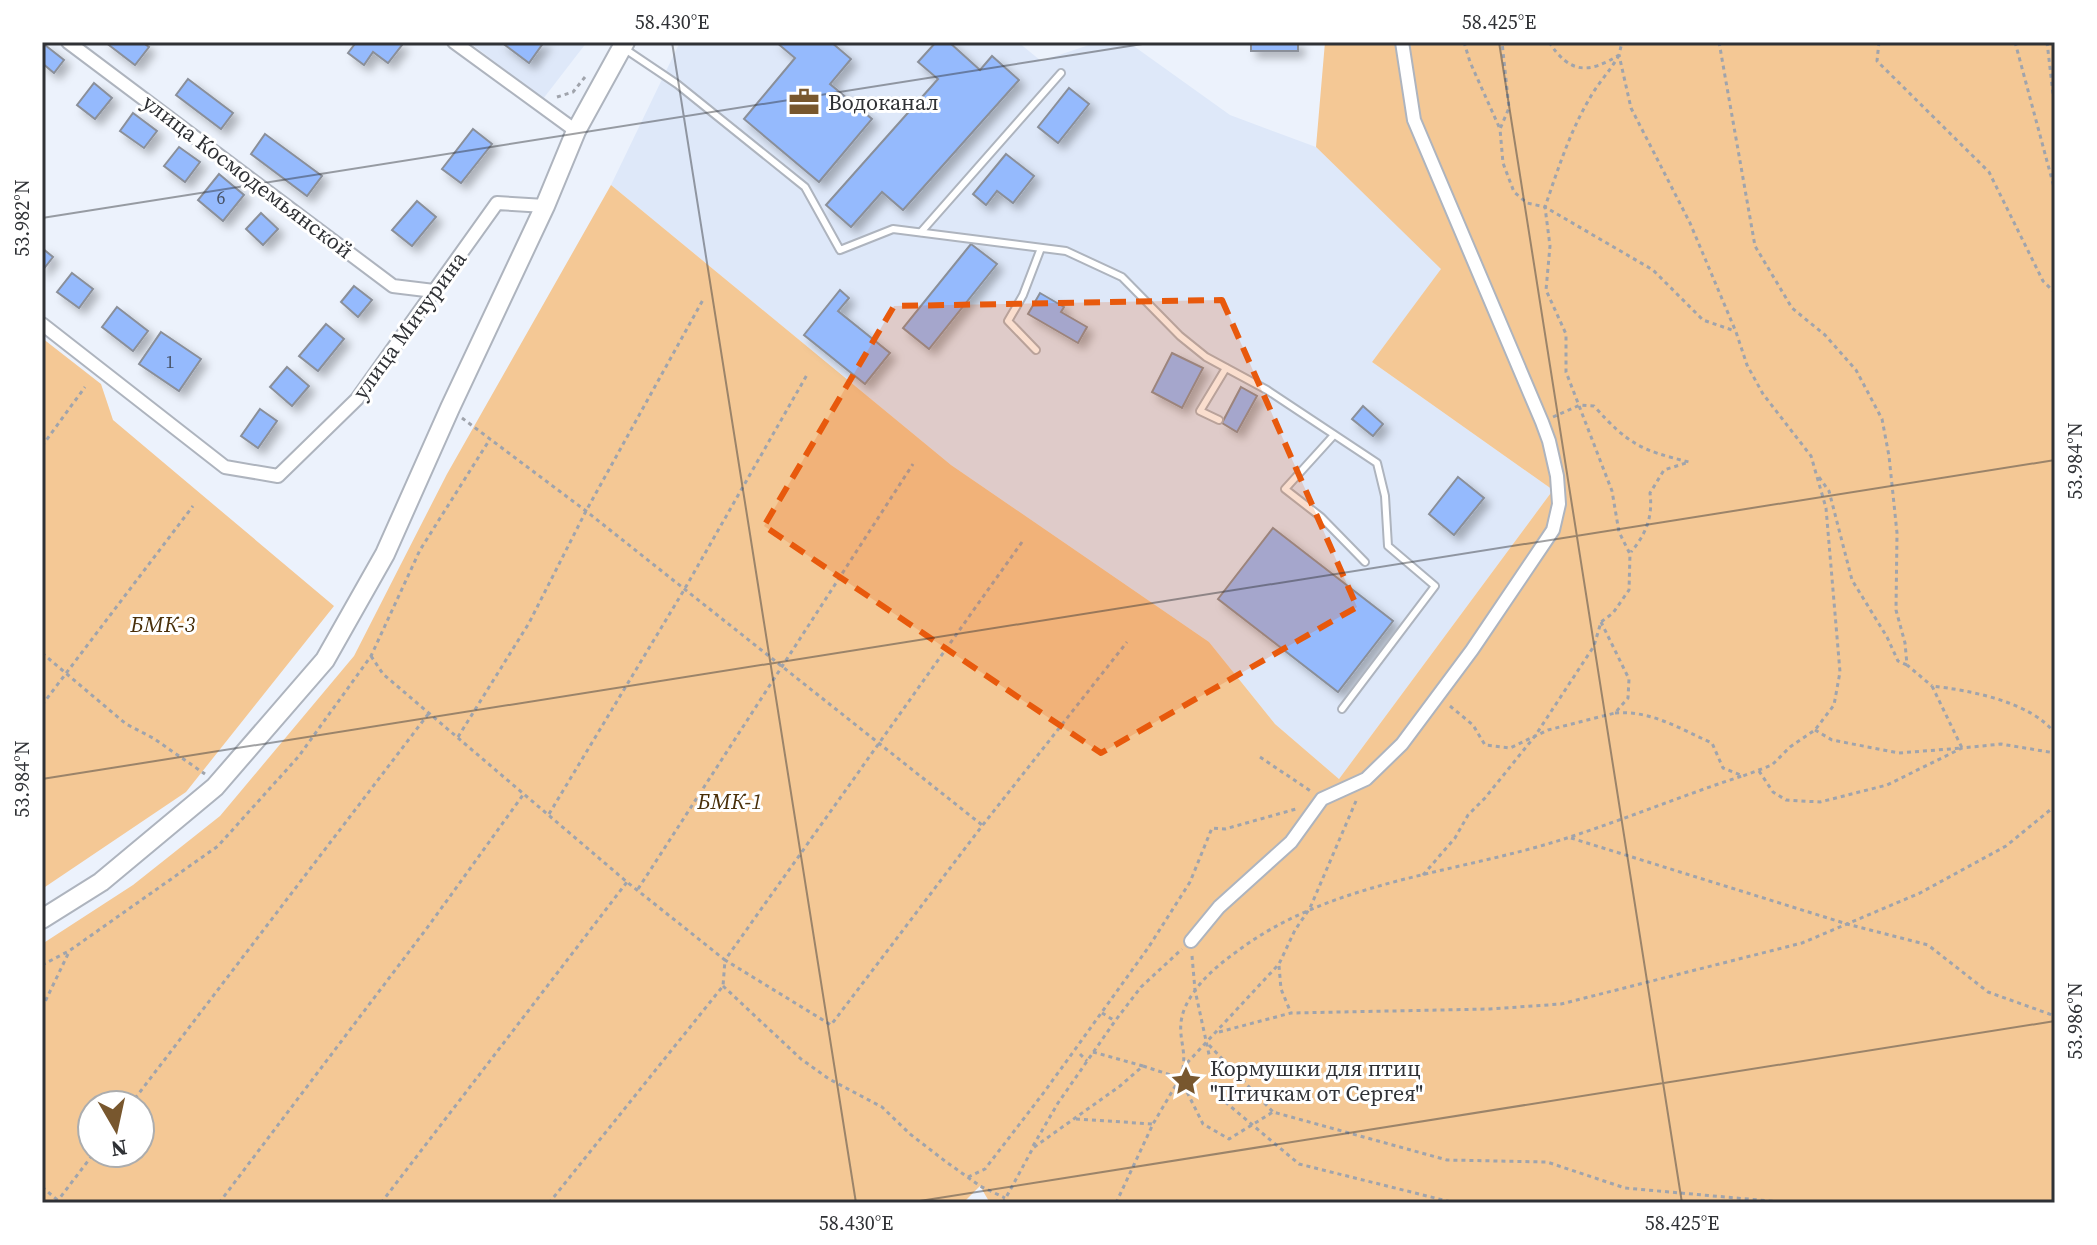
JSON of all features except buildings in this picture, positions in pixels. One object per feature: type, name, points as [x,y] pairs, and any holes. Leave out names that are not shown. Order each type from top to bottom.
[{"type":"main road","points":[[42,919],[101,882],[215,787],[325,660],[385,554],[545,206],[576,131],[624,44]]},
{"type":"street","name":"улица Космодемьянской","points":[[68,42],[393,286],[434,291]]},
{"type":"street","points":[[454,42],[576,131]]},
{"type":"street","points":[[1191,941],[1219,907],[1291,842],[1322,799],[1366,779],[1402,744],[1472,650],[1553,530],[1559,504],[1552,453],[1542,422],[1414,120],[1402,42]]},
{"type":"street","name":"улица Мичурина","points":[[42,324],[225,467],[278,476],[357,399],[497,203],[545,206]]},
{"type":"lane","points":[[624,44],[805,187],[840,250],[893,229],[1066,251],[1122,277],[1180,336],[1206,357],[1267,390],[1377,463],[1385,496],[1388,546],[1435,586],[1342,709]]},
{"type":"lane","points":[[921,232],[1061,73]]},
{"type":"lane","points":[[1036,350],[1008,321],[1023,295],[1041,248]]},
{"type":"lane","points":[[1219,420],[1200,411],[1226,368]]},
{"type":"lane","points":[[1334,435],[1285,489],[1321,517],[1365,562]]},
{"type":"path","points":[[1464,42],[1500,129],[1503,163],[1514,192],[1527,203],[1545,207],[1653,270],[1703,320],[1736,332]]},
{"type":"path","points":[[1500,129],[1509,108],[1502,42]]},
{"type":"path","points":[[1549,42],[1559,57],[1579,68],[1598,68],[1619,55]]},
{"type":"path","points":[[1423,875],[1455,838],[1468,815],[1535,736],[1594,646],[1601,622],[1613,613],[1629,590],[1630,554],[1619,532],[1612,491],[1566,372],[1566,334],[1546,290],[1550,246],[1545,207],[1565,149],[1585,108],[1619,55],[1622,42]]},
{"type":"path","points":[[1719,42],[1755,246],[1792,308],[1825,335],[1856,370],[1882,419],[1897,533],[1896,610],[1907,665]]},
{"type":"path","points":[[1879,42],[1877,61],[1989,172],[2043,281],[2055,293]]},
{"type":"path","points":[[2015,42],[2055,191]]},
{"type":"path","points":[[2047,42],[2055,111]]},
{"type":"path","points":[[1186,1065],[1179,1035],[1181,1011],[1219,964],[1259,935],[1310,908],[1569,838],[1759,771],[1772,765],[1790,747],[1815,730],[1834,705],[1840,672],[1826,508],[1811,456],[1763,394],[1747,365],[1690,223],[1631,108],[1619,55]]},
{"type":"path","points":[[547,109],[553,98],[573,92],[592,67]]},
{"type":"path","points":[[458,737],[529,623],[586,511],[704,298]]},
{"type":"path","points":[[549,814],[684,590],[808,373]]},
{"type":"path","points":[[42,446],[85,387]]},
{"type":"path","points":[[1542,422],[1580,405],[1594,406],[1618,433],[1648,452],[1689,462],[1664,470],[1650,493],[1652,508],[1645,534],[1630,554]]},
{"type":"path","points":[[450,408],[586,511],[982,826]]},
{"type":"path","points":[[42,965],[69,951],[218,846],[299,756],[371,656],[420,550],[490,439]]},
{"type":"path","points":[[638,889],[913,464]]},
{"type":"path","points":[[1816,474],[1829,491],[1852,580],[1898,661],[1932,686],[1962,748]]},
{"type":"path","points":[[42,705],[193,506]]},
{"type":"path","points":[[549,1203],[723,986],[725,960],[1022,542]]},
{"type":"path","points":[[1601,622],[1629,679],[1628,698],[1615,713]]},
{"type":"path","points":[[371,656],[383,674],[627,882],[725,960],[831,1025],[1127,642]]},
{"type":"path","points":[[42,653],[126,724],[202,770],[215,787]]},
{"type":"path","points":[[1932,686],[1997,698],[2047,723],[2055,734]]},
{"type":"path","points":[[1437,696],[1473,725],[1485,745],[1510,748],[1548,730],[1615,713],[1634,712],[1657,718],[1712,743],[1723,768],[1743,776]]},
{"type":"path","points":[[142,1089],[429,713]]},
{"type":"path","points":[[1815,730],[1832,740],[1899,753],[2001,744],[2055,753]]},
{"type":"path","points":[[1759,771],[1773,792],[1786,800],[1820,802],[1887,785],[1962,748]]},
{"type":"path","points":[[1260,757],[1322,799]]},
{"type":"path","points":[[1116,1203],[1153,1124],[1186,1065],[1279,964],[1295,930],[1310,908],[1366,779]]},
{"type":"path","points":[[219,1203],[430,924],[523,795]]},
{"type":"path","points":[[968,1177],[985,1169],[1102,1013],[1190,882],[1212,828],[1225,829],[1278,816],[1322,799]]},
{"type":"path","points":[[1219,1032],[1291,1013],[1490,1009],[1561,1004],[1802,943],[1920,893],[2006,846],[2055,806]]},
{"type":"path","points":[[1569,838],[1847,924],[1928,945],[1988,992],[2055,1016]]},
{"type":"path","points":[[381,1203],[627,882]]},
{"type":"path","points":[[723,986],[801,1059],[829,1079],[882,1107],[910,1134],[1004,1200],[1058,1103],[1115,1021],[1141,987],[1191,941]]},
{"type":"path","points":[[1191,941],[1195,990],[1218,1096],[1299,1164],[1455,1203]]},
{"type":"path","points":[[42,1008],[69,951]]},
{"type":"path","points":[[1279,964],[1281,989],[1291,1013]]},
{"type":"path","points":[[1102,1013],[1115,1021]]},
{"type":"path","points":[[1207,1043],[1273,1112],[1447,1160],[1547,1162],[1625,1188],[1792,1203]]},
{"type":"path","points":[[1093,1052],[1180,1078],[1203,1124],[1229,1139],[1273,1112]]},
{"type":"path","points":[[1080,1054],[1087,1061]]},
{"type":"path","points":[[1033,1148],[1143,1066]]},
{"type":"path","points":[[1073,1119],[1153,1124]]},
{"type":"path","points":[[42,1187],[58,1202],[82,1169]]},
{"type":"highlighted area","points":[[1222,300],[1357,607],[1101,753],[764,526],[894,306]]},
{"type":"shaded area","points":[[469,42],[587,42],[543,99]]},
{"type":"shaded area","points":[[680,42],[1018,42],[1041,61],[1098,42],[1128,42],[1230,115],[1316,147],[1442,269],[1372,362],[1553,490],[1339,779],[1275,724],[1209,642],[951,465],[611,185]]},
{"type":"green space","name":"БМК-1","points":[[1325,42],[2055,42],[2055,1203],[990,1203],[980,1186],[963,1203],[42,1203],[42,944],[133,885],[220,816],[354,656],[447,474],[611,185],[951,465],[1209,642],[1275,724],[1339,779],[1553,490],[1372,362],[1441,269],[1316,147]]},
{"type":"green space","name":"БМК-3","points":[[42,338],[101,384],[113,420],[334,606],[186,792],[42,889]]},
{"type":"place","name":"Водоканал","points":[[804,102]]},
{"type":"place","name":"Кормушки для птиц \"Птичкам от Сергея\"","points":[[1186,1081]]}]
